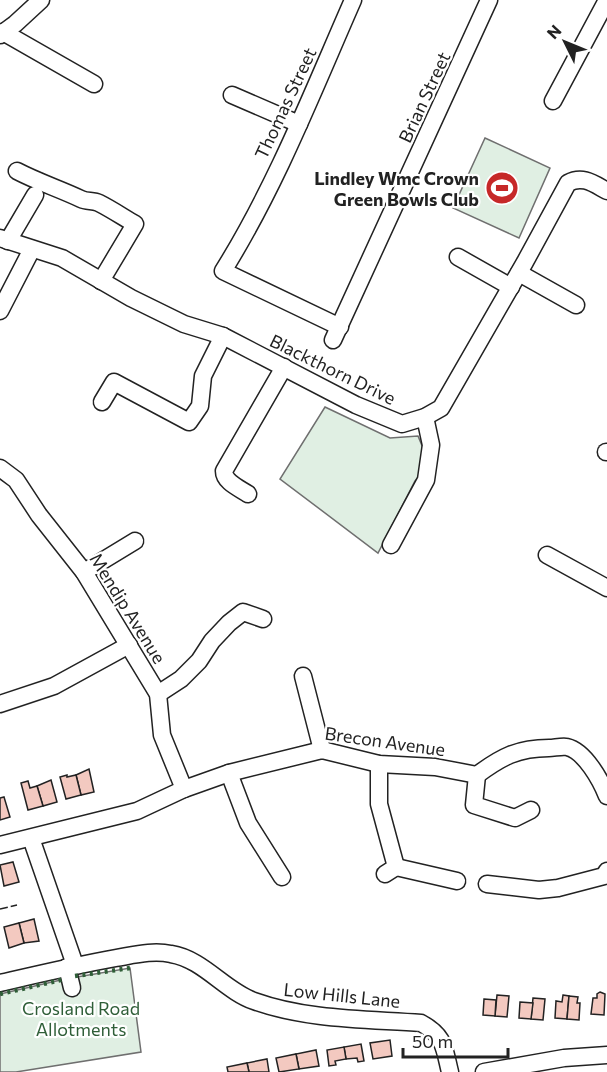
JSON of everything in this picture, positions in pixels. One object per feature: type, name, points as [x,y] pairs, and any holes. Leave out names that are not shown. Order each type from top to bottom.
[{"type":"street","name":"Thomas Street","points":[[231,259],[299,124],[353,0]]},
{"type":"street","name":"Brian Street","points":[[231,259],[223,271],[337,333],[489,0]]},
{"type":"street","points":[[553,101],[607,0]]},
{"type":"street","points":[[35,2],[2,34],[94,84]]},
{"type":"street","points":[[232,95],[299,124]]},
{"type":"street","points":[[17,171],[84,200],[96,201],[135,224],[101,281]]},
{"type":"street","points":[[391,545],[426,480],[431,445],[425,417],[441,408],[568,183],[573,180],[587,180],[607,191]]},
{"type":"street","points":[[4,240],[35,195]]},
{"type":"street","name":"Blackthorn Drive","points":[[4,240],[62,258],[131,298],[184,324],[223,336],[356,405],[402,424],[425,417]]},
{"type":"street","points":[[0,310],[33,249]]},
{"type":"street","points":[[458,256],[576,305]]},
{"type":"street","points":[[102,402],[114,382],[189,422],[200,406],[203,376],[223,336]]},
{"type":"street","points":[[248,494],[227,480],[224,477],[224,471],[284,367]]},
{"type":"street","name":"Mendip Avenue","points":[[0,468],[16,480],[39,515],[84,572],[158,694],[162,735],[184,789]]},
{"type":"street","points":[[84,572],[135,541]]},
{"type":"street","points":[[547,555],[607,588]]},
{"type":"street","points":[[158,694],[181,679],[199,661],[212,641],[243,612],[263,619]]},
{"type":"street","points":[[0,704],[54,686],[129,645]]},
{"type":"street","points":[[303,676],[322,750]]},
{"type":"street","points":[[531,810],[515,818],[474,805],[477,775],[502,757],[530,748],[568,747],[586,760],[600,778],[607,796]]},
{"type":"street","name":"Brecon Avenue","points":[[0,845],[137,811],[184,789],[229,773],[322,750],[379,764],[435,767],[477,775]]},
{"type":"street","points":[[379,764],[379,804],[391,870],[457,880]]},
{"type":"street","points":[[229,773],[248,823],[282,877]]},
{"type":"street","points":[[32,838],[71,966],[72,988]]},
{"type":"street","points":[[487,884],[539,890],[558,888],[604,876],[607,871]]},
{"type":"street","name":"Low Hills Lane","points":[[0,983],[71,966],[144,953],[171,954],[192,961],[251,1000],[287,1011],[317,1016],[422,1023],[434,1030],[442,1042],[450,1072]]},
{"type":"street","points":[[491,1071],[564,1058],[607,1055]]},
{"type":"green space","name":"Lindley Wmc Crown Green Bowls Club","points":[[485,138],[550,168],[519,238],[453,208]]},
{"type":"green space","points":[[325,407],[390,438],[418,436],[425,453],[424,471],[415,481],[378,553],[280,479]]},
{"type":"green space","name":"Crosland Road Allotments","points":[[130,968],[141,1052],[16,1072],[0,1072],[0,994],[65,979]]},
{"type":"building","points":[[89,769],[94,792],[81,795],[76,775]]},
{"type":"building","points":[[67,775],[67,777],[76,775],[81,795],[66,799],[60,777]]},
{"type":"building","points":[[51,780],[57,802],[43,806],[37,786]]},
{"type":"building","points":[[28,781],[30,788],[37,786],[43,806],[28,810],[21,783]]},
{"type":"building","points":[[4,797],[10,817],[0,820],[0,798]]},
{"type":"building","points":[[13,862],[19,882],[4,886],[0,865]]},
{"type":"building","points":[[34,919],[39,941],[24,943],[19,923]]},
{"type":"building","points":[[19,923],[24,943],[9,948],[4,927]]},
{"type":"building","points":[[600,992],[605,994],[604,1015],[591,1014],[593,998],[597,998]]},
{"type":"building","points":[[497,995],[509,996],[507,1017],[495,1016]]},
{"type":"building","points":[[563,995],[569,996],[567,1019],[555,1018],[556,1001],[562,1002]]},
{"type":"building","points":[[569,996],[578,997],[579,1020],[567,1019]]},
{"type":"building","points":[[533,998],[545,999],[543,1020],[531,1019]]},
{"type":"building","points":[[484,999],[496,1000],[495,1016],[483,1015]]},
{"type":"building","points":[[520,1002],[533,1003],[531,1019],[519,1018]]},
{"type":"building","points":[[390,1040],[392,1056],[373,1059],[370,1043]]},
{"type":"building","points":[[361,1044],[364,1061],[358,1062],[357,1058],[346,1059],[344,1047]]},
{"type":"building","points":[[344,1047],[346,1059],[335,1061],[336,1065],[329,1066],[327,1050]]},
{"type":"building","points":[[316,1050],[319,1066],[299,1069],[296,1054]]},
{"type":"building","points":[[296,1054],[299,1069],[279,1072],[276,1058]]},
{"type":"building","points":[[267,1059],[269,1072],[249,1072],[247,1063]]},
{"type":"building","points":[[247,1063],[249,1072],[228,1072],[227,1067]]},
{"type":"hedge","points":[[75,976],[130,968]]},
{"type":"hedge","points":[[0,994],[65,979]]},
{"type":"fence","points":[[0,909],[17,905]]},
{"type":"place","name":"Lindley Wmc Crown Green Bowls Club","points":[[502,188]]}]
